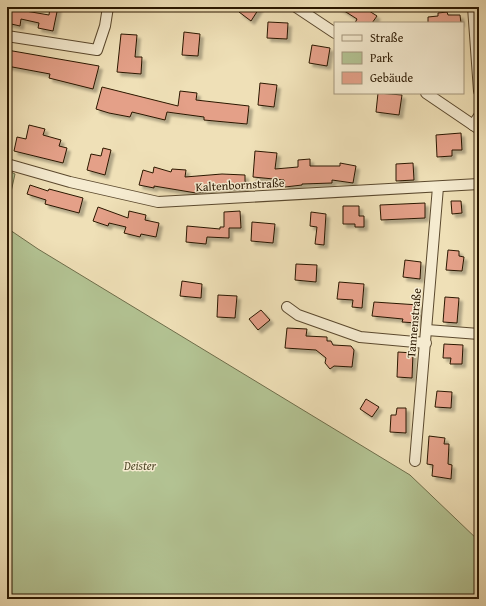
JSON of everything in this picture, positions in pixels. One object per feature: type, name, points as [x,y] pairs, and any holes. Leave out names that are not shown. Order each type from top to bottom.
[{"type":"street","points":[[7,36],[97,50],[105,26],[108,7]]},
{"type":"street","points":[[296,7],[334,32]]},
{"type":"street","points":[[473,7],[479,91]]},
{"type":"street","points":[[427,94],[476,127],[479,116]]},
{"type":"street","name":"Kaltenbornstraße","points":[[7,164],[70,182],[158,202],[479,184]]},
{"type":"street","name":"Tannenstraße","points":[[415,461],[438,187]]},
{"type":"street","points":[[287,307],[298,315],[360,338],[426,343]]},
{"type":"street","points":[[427,330],[479,334]]},
{"type":"green space","points":[[7,170],[15,174],[7,210]]},
{"type":"green space","name":"Deister","points":[[7,228],[38,249],[410,475],[479,541],[479,599],[7,599]]},
{"type":"building","points":[[50,7],[58,7],[53,31],[38,28],[39,23],[21,19],[20,26],[7,23],[8,8],[49,15]]},
{"type":"building","points":[[243,7],[260,7],[251,21],[239,12]]},
{"type":"building","points":[[338,7],[363,7],[377,16],[373,22],[356,22],[357,19]]},
{"type":"building","points":[[447,12],[448,15],[460,15],[461,22],[428,22],[428,17],[438,16],[438,13]]},
{"type":"building","points":[[268,22],[288,23],[287,39],[267,38]]},
{"type":"building","points":[[184,32],[200,34],[198,56],[182,55]]},
{"type":"building","points":[[121,34],[137,35],[135,57],[142,57],[141,74],[117,72]]},
{"type":"building","points":[[312,45],[330,48],[327,66],[309,63]]},
{"type":"building","points":[[7,50],[99,66],[93,89],[49,78],[50,74],[7,66]]},
{"type":"building","points":[[260,83],[277,85],[274,107],[258,105]]},
{"type":"building","points":[[102,87],[178,106],[180,91],[197,93],[196,100],[249,106],[247,124],[204,120],[204,117],[167,112],[165,120],[132,112],[130,117],[109,113],[96,109]]},
{"type":"building","points":[[378,94],[402,95],[399,115],[376,112]]},
{"type":"building","points":[[29,125],[45,129],[43,135],[61,140],[59,146],[67,148],[63,163],[14,151],[17,137],[26,139]]},
{"type":"building","points":[[461,133],[462,150],[452,150],[452,156],[437,157],[436,135]]},
{"type":"building","points":[[103,148],[111,150],[105,175],[87,170],[91,154],[101,156]]},
{"type":"building","points":[[255,151],[277,153],[275,169],[298,167],[298,160],[310,159],[310,166],[340,166],[340,163],[356,166],[353,183],[332,180],[332,183],[302,184],[285,187],[284,180],[253,177]]},
{"type":"building","points":[[413,163],[414,180],[396,181],[396,164]]},
{"type":"building","points":[[154,167],[171,172],[172,169],[186,170],[185,177],[222,174],[245,175],[245,189],[212,188],[212,191],[196,193],[139,185],[143,170],[153,173]]},
{"type":"building","points":[[30,185],[48,191],[49,189],[83,198],[79,213],[45,204],[46,200],[27,194]]},
{"type":"building","points":[[451,201],[461,201],[462,213],[452,214]]},
{"type":"building","points":[[425,203],[425,218],[381,220],[380,205]]},
{"type":"building","points":[[343,206],[359,206],[359,216],[364,216],[364,227],[355,227],[355,224],[343,224]]},
{"type":"building","points":[[98,207],[128,218],[129,211],[146,215],[145,220],[159,223],[156,237],[141,234],[140,237],[124,233],[126,227],[109,223],[108,226],[93,221]]},
{"type":"building","points":[[240,211],[241,228],[229,228],[229,238],[207,237],[206,244],[186,242],[187,226],[220,229],[220,227],[224,227],[224,212]]},
{"type":"building","points":[[311,212],[326,214],[324,245],[315,244],[317,227],[310,226]]},
{"type":"building","points":[[252,222],[275,224],[273,243],[251,241]]},
{"type":"building","points":[[448,250],[459,251],[459,256],[464,257],[462,271],[446,270]]},
{"type":"building","points":[[405,260],[421,262],[420,279],[403,277]]},
{"type":"building","points":[[296,264],[317,265],[316,282],[295,280]]},
{"type":"building","points":[[182,281],[202,284],[201,298],[180,296]]},
{"type":"building","points":[[339,282],[364,284],[362,308],[352,307],[353,300],[337,299]]},
{"type":"building","points":[[218,295],[237,296],[235,318],[217,317]]},
{"type":"building","points":[[445,297],[459,298],[457,323],[443,322]]},
{"type":"building","points":[[374,302],[419,305],[417,323],[402,322],[403,319],[372,316]]},
{"type":"building","points":[[261,310],[270,320],[258,330],[249,319]]},
{"type":"building","points":[[287,328],[307,329],[306,336],[327,337],[327,341],[331,341],[333,345],[351,346],[354,350],[352,367],[334,366],[330,369],[325,363],[326,358],[316,350],[285,348]]},
{"type":"building","points":[[444,344],[463,345],[462,364],[450,364],[451,358],[443,358]]},
{"type":"building","points":[[398,352],[413,353],[412,378],[397,377]]},
{"type":"building","points":[[437,391],[452,392],[451,408],[435,407]]},
{"type":"building","points":[[366,399],[379,407],[372,417],[360,409]]},
{"type":"building","points":[[397,408],[406,408],[406,433],[390,432],[391,415],[396,415]]},
{"type":"building","points":[[429,436],[445,438],[444,444],[449,444],[448,464],[452,465],[451,479],[432,476],[433,465],[427,464]]}]
